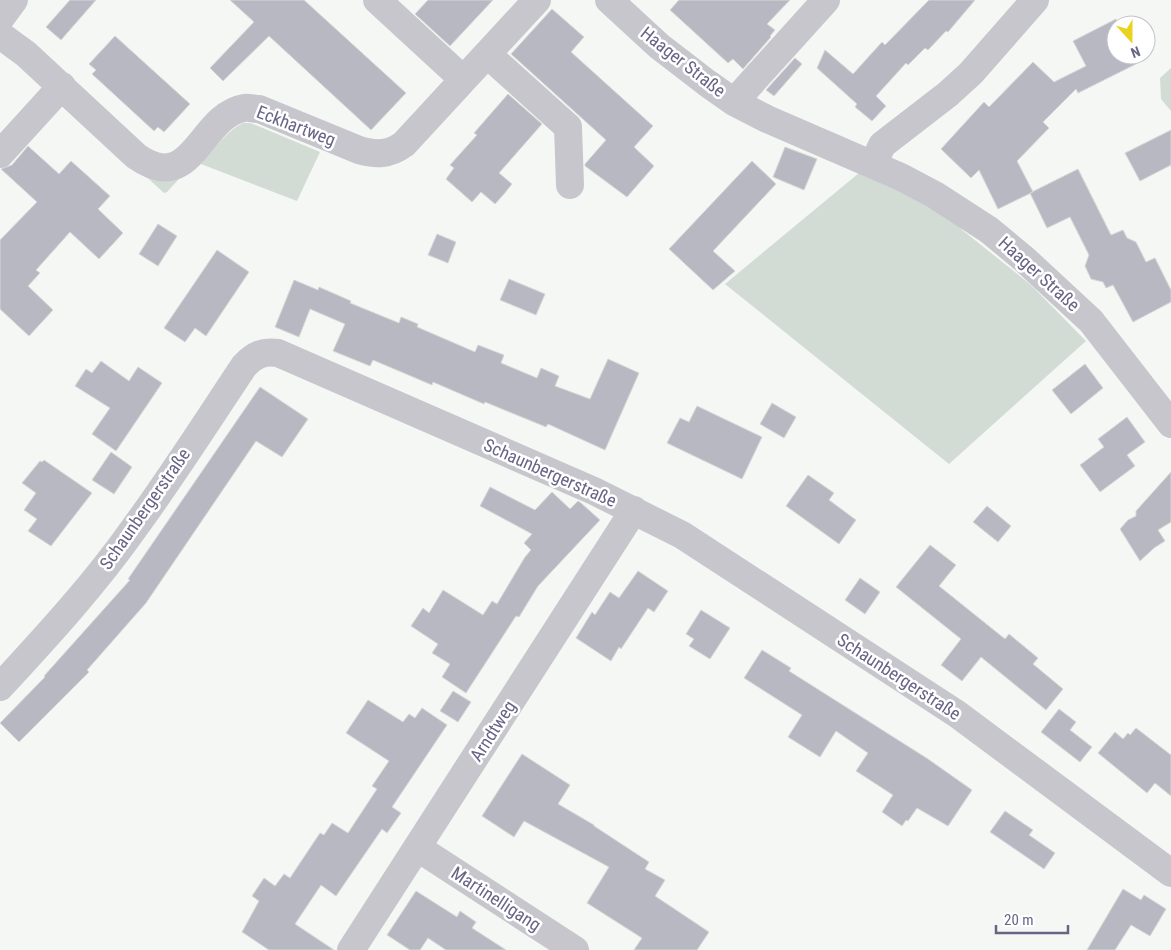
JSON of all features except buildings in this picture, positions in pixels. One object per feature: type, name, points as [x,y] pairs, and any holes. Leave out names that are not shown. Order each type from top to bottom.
[{"type":"street","points":[[0,18],[14,0]]},
{"type":"street","points":[[377,0],[453,70]]},
{"type":"street","name":"Eckhartweg","points":[[0,35],[26,54],[62,86],[136,156],[147,164],[158,168],[170,168],[180,163],[222,120],[232,112],[244,108],[259,109],[359,150],[385,154],[404,144],[537,0]]},
{"type":"street","name":"Haager Straße","points":[[609,0],[659,46],[734,102],[767,119],[901,177],[935,195],[988,230],[1024,258],[1091,322],[1171,424]]},
{"type":"street","points":[[734,102],[826,0]]},
{"type":"street","points":[[872,165],[882,146],[948,94],[971,73],[1035,0]]},
{"type":"street","points":[[487,54],[568,127],[570,186]]},
{"type":"street","points":[[0,154],[62,86]]},
{"type":"street","name":"Schaunbergerstraße","points":[[0,687],[47,637],[135,528],[244,366],[251,358],[259,354],[278,353],[594,491],[682,535],[957,714],[1171,873]]},
{"type":"street","name":"Arndtweg","points":[[352,950],[634,510]]},
{"type":"street","name":"Martinelligang","points":[[418,848],[575,950]]},
{"type":"shaded area","points":[[1171,68],[1171,111],[1161,99],[1160,78]]},
{"type":"shaded area","points":[[243,123],[258,126],[320,152],[297,201],[201,164],[225,136]]},
{"type":"shaded area","points":[[189,168],[164,193],[140,171]]},
{"type":"shaded area","points":[[859,173],[868,178],[876,177],[964,225],[961,229],[1031,285],[1086,341],[949,464],[725,284]]}]
